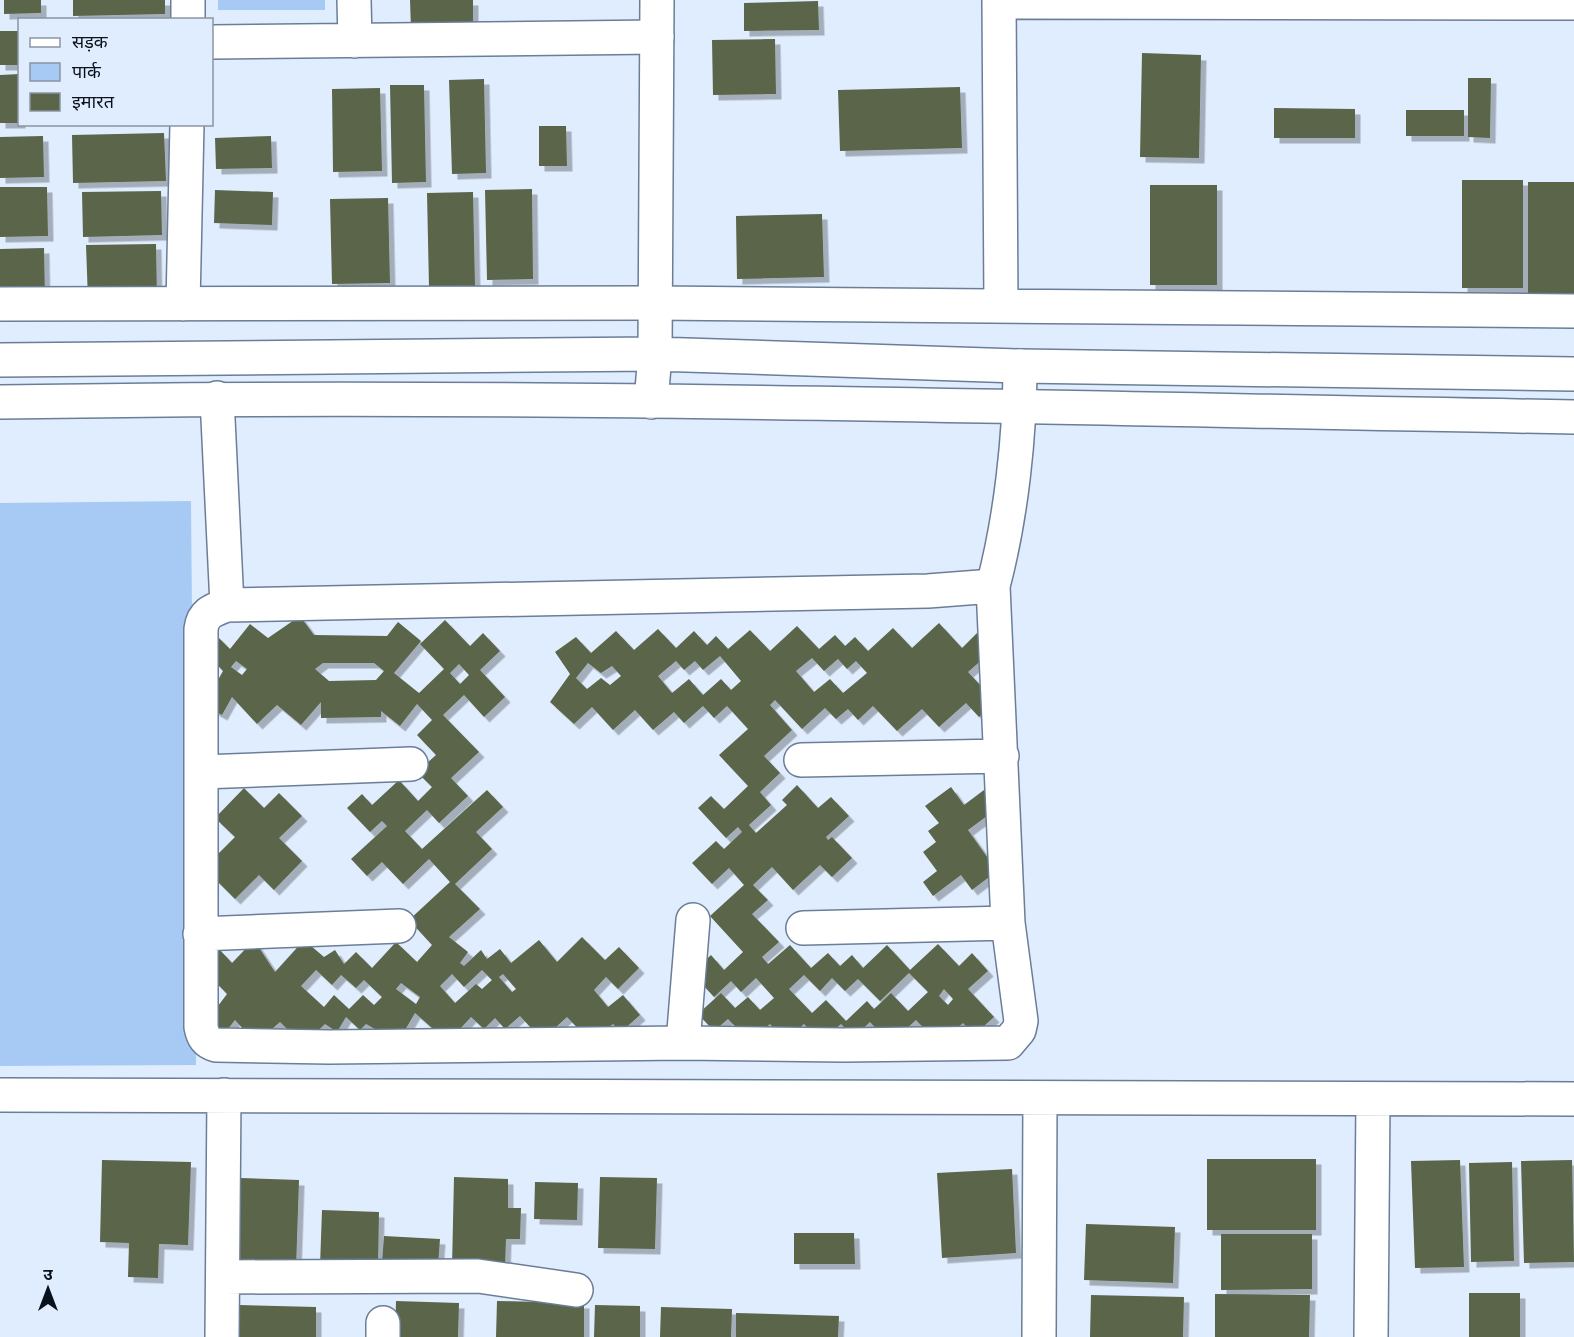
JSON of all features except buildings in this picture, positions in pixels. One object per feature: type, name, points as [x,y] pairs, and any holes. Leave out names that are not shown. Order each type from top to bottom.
[{"type":"street","points":[[188,0],[188,18]]},
{"type":"street","points":[[354,0],[355,41]]},
{"type":"street","points":[[651,402],[655,354],[657,0]]},
{"type":"street","points":[[1001,306],[999,1],[1574,3]]},
{"type":"street","points":[[213,42],[657,37]]},
{"type":"street","points":[[183,304],[187,126]]},
{"type":"street","points":[[0,304],[654,303],[1574,311]]},
{"type":"street","points":[[0,360],[655,354],[1020,366],[1574,374]]},
{"type":"street","points":[[993,586],[928,591],[227,605],[211,611],[204,616],[202,622],[200,934],[201,1027],[206,1041],[216,1046],[329,1047],[683,1043],[843,1046],[1008,1043],[1019,1030],[1021,1021],[1008,923],[993,586],[1004,546],[1020,407],[1020,366]]},
{"type":"street","points":[[217,398],[227,605]]},
{"type":"street","points":[[0,402],[217,398],[651,402],[1574,417]]},
{"type":"street","points":[[801,760],[1002,756]]},
{"type":"street","points":[[202,772],[411,764]]},
{"type":"street","points":[[683,1043],[693,920]]},
{"type":"street","points":[[803,928],[1008,923]]},
{"type":"street","points":[[200,934],[399,926]]},
{"type":"street","points":[[0,1095],[1574,1099]]},
{"type":"street","points":[[222,1337],[224,1095]]},
{"type":"street","points":[[1039,1337],[1040,1098]]},
{"type":"street","points":[[1371,1337],[1373,1099]]},
{"type":"street","points":[[223,1277],[478,1276],[576,1290]]},
{"type":"green space","points":[[218,0],[325,0],[325,10],[218,10]]},
{"type":"green space","points":[[191,501],[196,1065],[0,1066],[0,503]]}]
